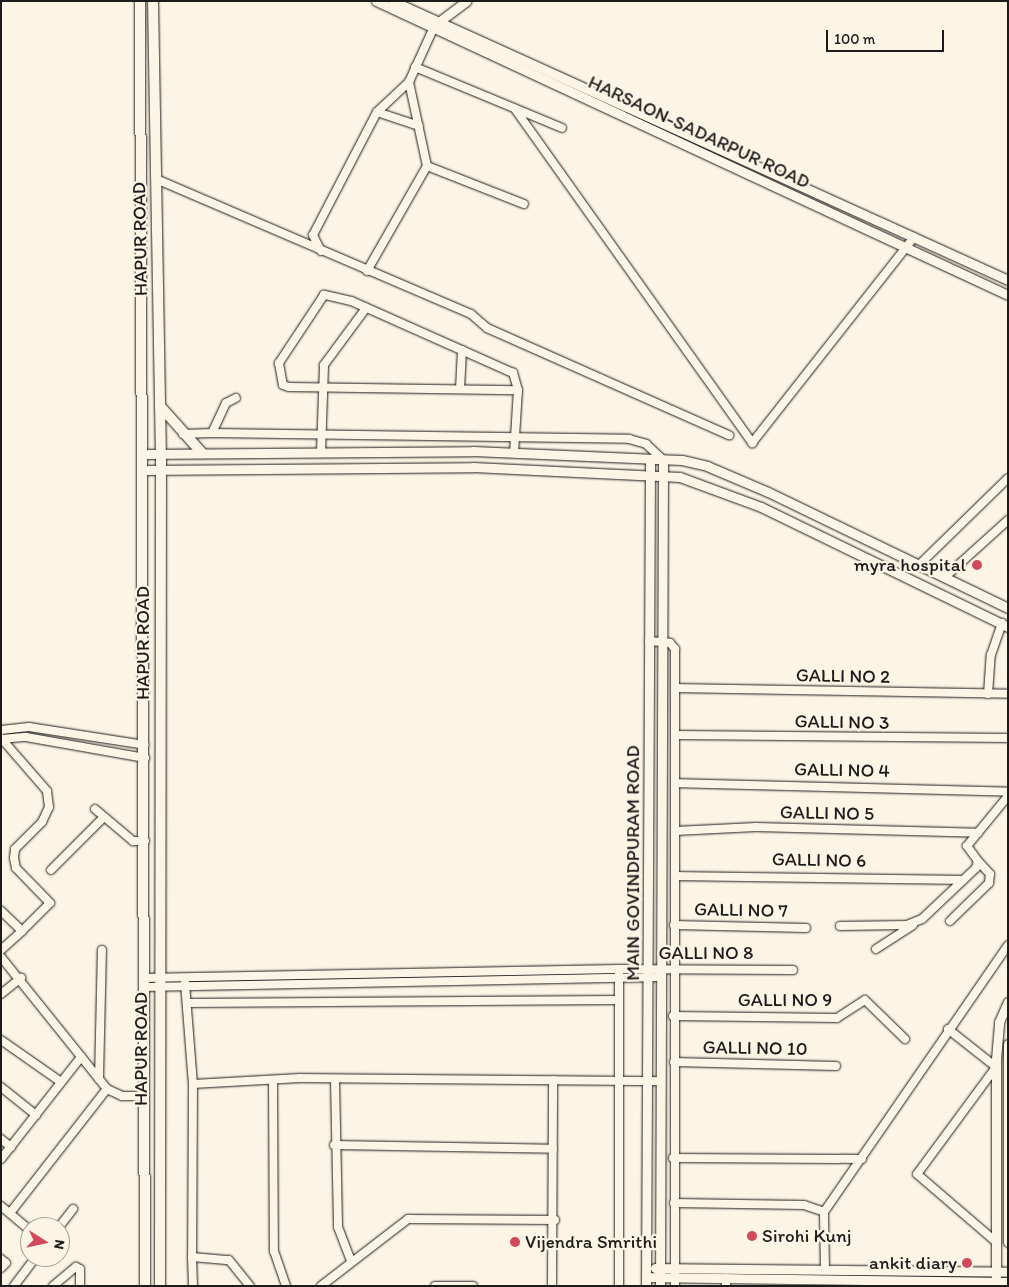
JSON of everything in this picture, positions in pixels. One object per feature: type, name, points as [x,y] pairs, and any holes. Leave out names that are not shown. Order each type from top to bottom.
[{"type":"main road","name":"HAPUR ROAD","points":[[140,1],[144,454],[145,1286]]},
{"type":"main road","name":"HAPUR ROAD","points":[[153,1],[161,454],[160,1286]]},
{"type":"main road","points":[[160,406],[183,434],[202,453]]},
{"type":"street","name":"HARSAON-SADARPUR ROAD","points":[[376,1],[436,24],[1008,280]]},
{"type":"street","name":"HARSAON-SADARPUR ROAD","points":[[393,1],[436,24],[1008,295]]},
{"type":"street","points":[[321,251],[313,235],[377,112],[409,82],[436,24],[462,2]]},
{"type":"street","points":[[415,67],[562,128]]},
{"type":"street","points":[[367,271],[427,166],[409,82]]},
{"type":"street","points":[[516,109],[752,443],[905,246],[914,237]]},
{"type":"street","points":[[377,112],[419,126]]},
{"type":"street","points":[[427,166],[524,204]]},
{"type":"street","points":[[156,179],[471,314],[504,336],[561,362],[580,366],[599,378],[728,434]]},
{"type":"street","points":[[514,453],[518,390],[513,373],[366,308],[324,296],[279,363],[283,385],[518,390]]},
{"type":"street","points":[[321,452],[322,386],[328,355],[366,308]]},
{"type":"street","points":[[460,389],[462,350]]},
{"type":"street","points":[[212,433],[226,403],[236,398]]},
{"type":"street","points":[[183,434],[515,436],[629,439],[646,444],[663,460]]},
{"type":"street","points":[[144,454],[321,452],[514,453],[650,459],[707,466],[1008,608]]},
{"type":"street","name":"MAIN GOVINDPURAM ROAD","points":[[650,459],[647,1277],[825,1270],[982,1280]]},
{"type":"street","name":"MAIN GOVINDPURAM ROAD","points":[[660,1277],[663,460]]},
{"type":"street","points":[[144,470],[473,467],[663,476],[718,488],[1005,625],[990,655],[988,694]]},
{"type":"street","points":[[919,565],[1008,478]]},
{"type":"street","points":[[945,577],[1008,520]]},
{"type":"street","points":[[650,641],[662,641],[675,649],[676,735],[673,969],[675,1277]]},
{"type":"street","name":"GALLI NO 2","points":[[676,688],[1008,694]]},
{"type":"street","points":[[1,730],[29,727],[145,745]]},
{"type":"street","name":"GALLI NO 3","points":[[676,735],[1008,738]]},
{"type":"street","points":[[87,748],[89,736]]},
{"type":"street","points":[[2,739],[26,738],[145,758]]},
{"type":"street","points":[[1,950],[50,903],[16,868],[15,849],[42,822],[49,806],[47,791],[2,739]]},
{"type":"street","name":"GALLI NO 4","points":[[675,783],[1008,794]]},
{"type":"street","points":[[950,921],[990,883],[990,874],[966,849],[1008,794]]},
{"type":"street","points":[[95,809],[103,818],[134,841],[145,841]]},
{"type":"street","points":[[51,870],[103,818]]},
{"type":"street","name":"GALLI NO 5","points":[[675,831],[756,827],[978,833]]},
{"type":"street","points":[[876,949],[916,922],[963,880],[978,861]]},
{"type":"street","name":"GALLI NO 6","points":[[675,876],[963,880]]},
{"type":"street","points":[[1,911],[22,931]]},
{"type":"street","points":[[840,926],[916,922]]},
{"type":"street","name":"GALLI NO 7","points":[[674,925],[806,928]]},
{"type":"street","points":[[825,1270],[824,1212],[948,1029],[1008,946]]},
{"type":"street","points":[[99,1078],[102,950]]},
{"type":"street","points":[[1,957],[21,978],[107,1088],[122,1096],[145,1096]]},
{"type":"street","name":"GALLI NO 8","points":[[619,973],[661,973],[673,969],[793,970]]},
{"type":"street","points":[[159,982],[184,977],[619,973]]},
{"type":"street","points":[[144,982],[186,986],[619,973]]},
{"type":"street","points":[[619,973],[619,1286]]},
{"type":"street","points":[[184,977],[189,1003],[193,1084],[193,1282],[198,1286]]},
{"type":"street","points":[[1,994],[21,978]]},
{"type":"street","points":[[189,1003],[619,1000]]},
{"type":"street","name":"GALLI NO 9","points":[[673,1016],[837,1018],[866,1000],[905,1039]]},
{"type":"street","points":[[996,1277],[996,1067],[998,1032],[1008,1002]]},
{"type":"street","points":[[948,1029],[996,1067]]},
{"type":"street","points":[[1,1040],[61,1082]]},
{"type":"street","points":[[1008,1044],[1008,1242]]},
{"type":"street","points":[[1,1159],[81,1056]]},
{"type":"street","name":"GALLI NO 10","points":[[674,1062],[836,1066]]},
{"type":"street","points":[[996,1067],[917,1174],[996,1242]]},
{"type":"street","points":[[193,1084],[273,1080],[661,1081]]},
{"type":"street","points":[[273,1080],[274,1252],[286,1286]]},
{"type":"street","points":[[552,1286],[555,1220],[553,1080]]},
{"type":"street","points":[[335,1081],[334,1145],[338,1227],[351,1261]]},
{"type":"street","points":[[1,1088],[36,1115]]},
{"type":"street","points":[[10,1213],[107,1088]]},
{"type":"street","points":[[1,1139],[11,1147]]},
{"type":"street","points":[[334,1145],[553,1148]]},
{"type":"street","points":[[673,1158],[862,1158]]},
{"type":"street","points":[[674,1203],[804,1205],[824,1212]]},
{"type":"street","points":[[1,1206],[20,1222]]},
{"type":"street","points":[[67,1217],[73,1209]]},
{"type":"street","points":[[321,1286],[398,1225],[420,1216],[555,1220]]},
{"type":"street","points":[[192,1257],[229,1260],[250,1286]]},
{"type":"street","points":[[1,1259],[6,1263],[1,1268]]},
{"type":"street","points":[[14,1286],[28,1267]]},
{"type":"street","points":[[53,1286],[76,1267],[80,1269],[80,1286]]},
{"type":"street","name":"MAIN GOVINDPURAM ROAD","points":[[675,1277],[726,1282],[982,1280],[1008,1272]]},
{"type":"street","name":"MAIN GOVINDPURAM ROAD","points":[[996,1277],[1008,1282]]},
{"type":"street","points":[[435,1286],[472,1286]]},
{"type":"place","name":"myra hospital","points":[[977,565]]},
{"type":"place","name":"Sirohi Kunj","points":[[752,1236]]},
{"type":"place","name":"Vijendra Smrithi","points":[[515,1242]]},
{"type":"place","name":"ankit diary","points":[[967,1263]]}]
